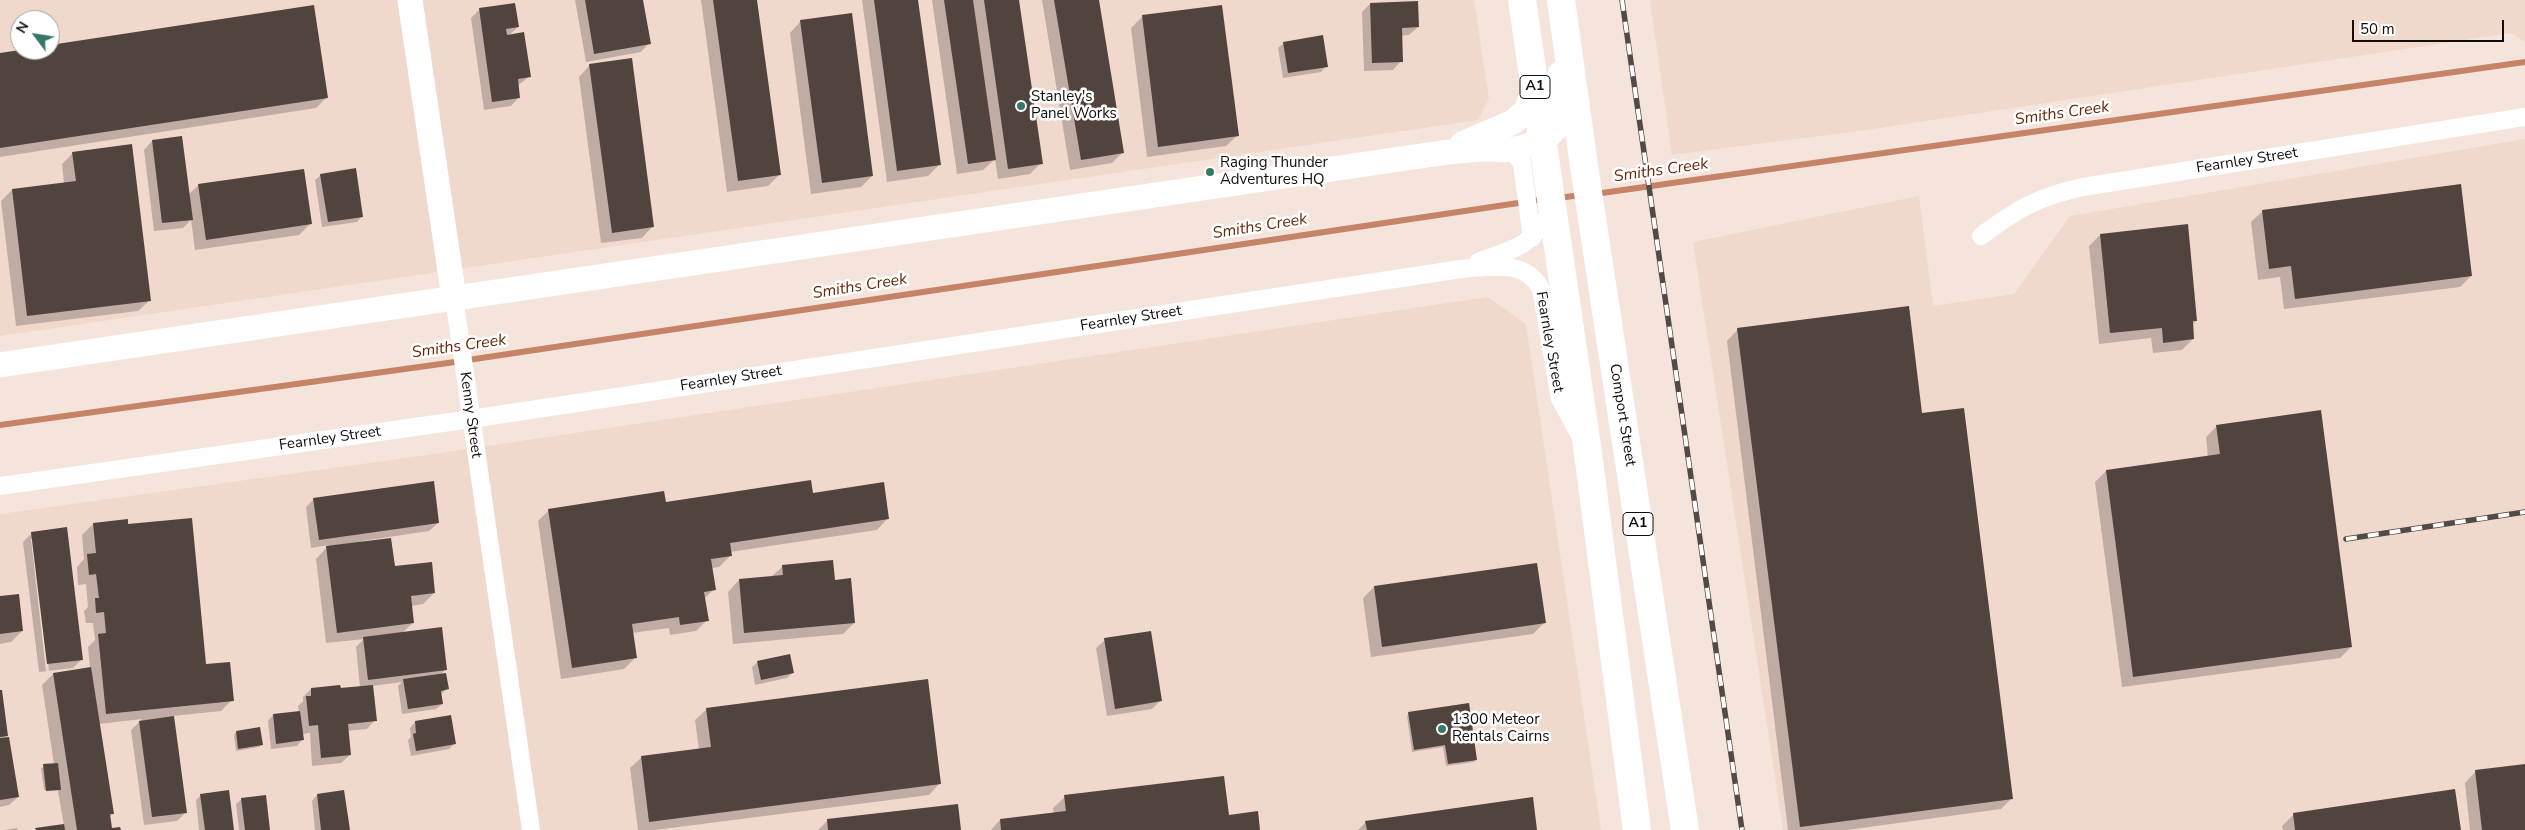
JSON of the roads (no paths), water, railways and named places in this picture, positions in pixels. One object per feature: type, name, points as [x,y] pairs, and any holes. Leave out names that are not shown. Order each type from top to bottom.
[{"type":"highway","name":"A1","points":[[1522,0],[1547,174],[1544,227],[1587,446],[1637,830]]},
{"type":"highway","name":"Comport Street","points":[[1561,0],[1584,166],[1684,830]]},
{"type":"street","name":"Kenny Street","points":[[410,0],[531,830]]},
{"type":"street","points":[[0,365],[1441,152],[1512,150],[1542,141],[1557,128],[1562,102],[1548,0]]},
{"type":"street","points":[[1441,152],[1504,128],[1526,111],[1535,87]]},
{"type":"street","name":"Fearnley Street","points":[[1981,236],[2024,206],[2050,194],[2083,187],[2525,117]]},
{"type":"street","points":[[1512,150],[1522,163],[1544,227]]},
{"type":"street","name":"Fearnley Street","points":[[1461,269],[1526,244],[1544,227]]},
{"type":"street","name":"Fearnley Street","points":[[0,486],[471,419],[1461,269],[1512,267],[1532,275],[1541,289],[1560,399],[1587,446]]},
{"type":"waterway","name":"Smiths Creek","points":[[1595,194],[2525,62]]},
{"type":"waterway","name":"Smiths Creek","points":[[1557,198],[1582,195]]},
{"type":"waterway","name":"Smiths Creek","points":[[0,425],[448,363],[1545,199]]},
{"type":"railway","points":[[1622,0],[1742,830]]},
{"type":"railway","points":[[2346,539],[2525,512]]},
{"type":"place","name":"Stanley's Panel Works","points":[[1021,106]]},
{"type":"place","name":"Raging Thunder Adventures HQ","points":[[1210,172]]},
{"type":"place","name":"1300 Meteor Rentals Cairns","points":[[1442,729]]}]
